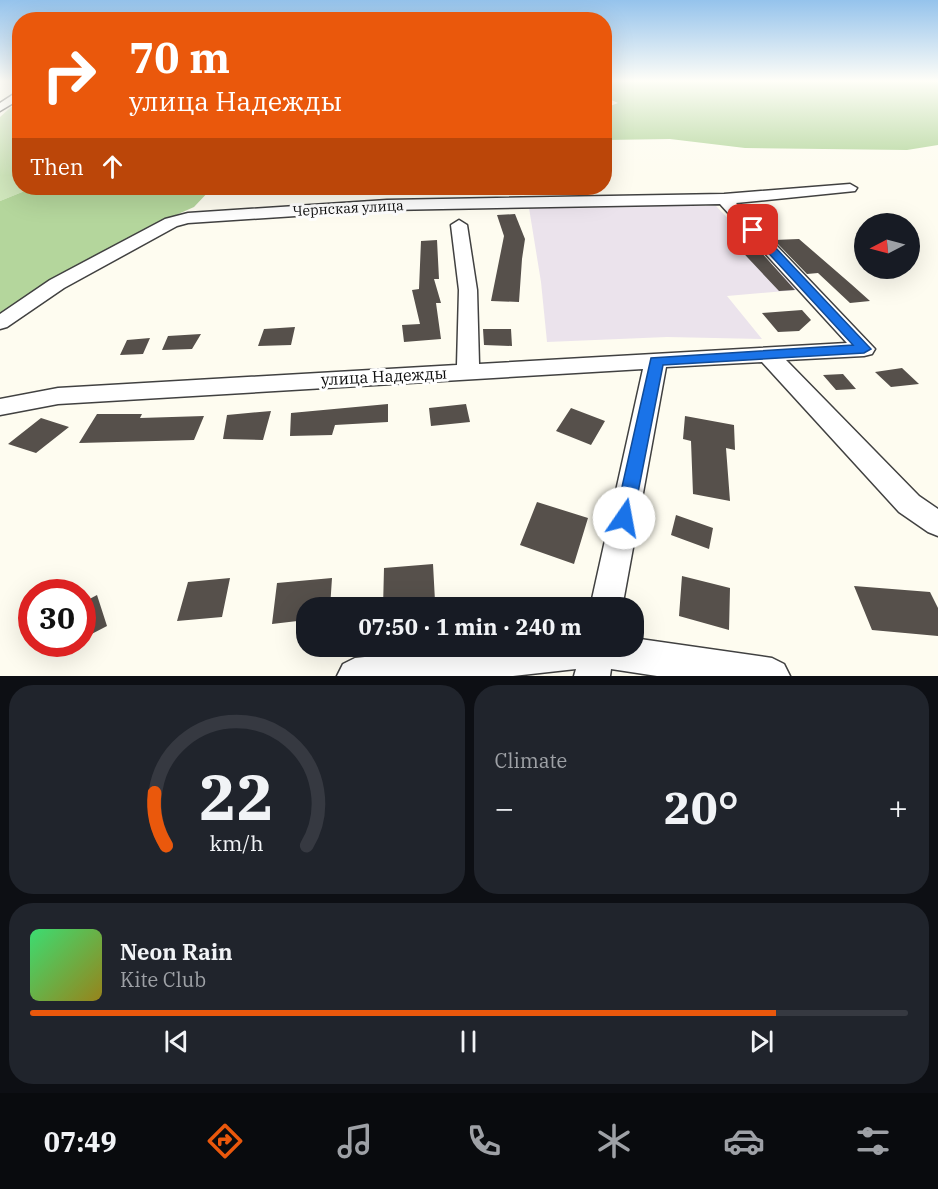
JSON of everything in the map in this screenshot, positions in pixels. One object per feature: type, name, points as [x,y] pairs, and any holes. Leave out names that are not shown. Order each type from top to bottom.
[{"type":"street","name":"Чернская улица","points":[[0,323],[57,284],[171,222],[188,218],[387,205],[724,199],[850,188]]},
{"type":"street","name":"улица Надежды","points":[[0,407],[58,396],[864,349],[724,199]]},
{"type":"street","points":[[459,225],[468,290],[468,371]]},
{"type":"street","points":[[768,355],[909,504],[938,524]]},
{"type":"street","points":[[608,597],[656,361]]},
{"type":"street","points":[[355,676],[596,657],[772,676]]},
{"type":"shaded area","points":[[716,206],[797,290],[727,296],[762,339],[667,337],[547,342],[541,282],[529,208]]},
{"type":"green space","points":[[5,113],[12,113],[12,195],[15,195],[0,201],[0,117]]},
{"type":"green space","points":[[612,113],[938,113],[938,145],[907,150],[745,148],[670,139],[612,140]]},
{"type":"green space","points":[[15,195],[205,195],[194,207],[158,223],[0,314],[0,201]]},
{"type":"building","points":[[515,214],[525,239],[519,302],[491,301],[504,236],[497,215]]},
{"type":"building","points":[[799,239],[870,301],[850,303],[818,273],[807,274],[774,240]]},
{"type":"building","points":[[437,240],[439,279],[434,279],[441,303],[436,303],[441,339],[404,342],[402,325],[420,324],[412,290],[419,289],[421,241]]},
{"type":"building","points":[[751,241],[795,290],[779,291],[733,242]]},
{"type":"building","points":[[802,310],[811,320],[799,331],[778,332],[762,313]]},
{"type":"building","points":[[295,327],[291,345],[258,346],[264,329]]},
{"type":"building","points":[[483,329],[511,329],[512,346],[484,345]]},
{"type":"building","points":[[201,334],[192,349],[162,350],[168,336]]},
{"type":"building","points":[[150,338],[143,354],[120,355],[127,340]]},
{"type":"building","points":[[902,368],[919,384],[891,387],[875,372]]},
{"type":"building","points":[[843,374],[856,389],[836,390],[823,375]]},
{"type":"building","points":[[388,404],[388,422],[335,425],[332,435],[290,436],[291,413]]},
{"type":"building","points":[[466,404],[470,422],[431,426],[429,408]]},
{"type":"building","points":[[571,408],[605,421],[591,445],[556,431]]},
{"type":"building","points":[[271,411],[263,440],[223,439],[227,415]]},
{"type":"building","points":[[97,414],[142,414],[140,418],[204,416],[194,440],[79,443]]},
{"type":"building","points":[[685,416],[734,425],[735,450],[726,448],[730,501],[693,494],[691,441],[683,439]]},
{"type":"building","points":[[41,418],[69,427],[36,453],[8,444]]},
{"type":"building","points":[[537,502],[588,518],[574,564],[520,545]]},
{"type":"building","points":[[676,515],[713,528],[709,549],[671,535]]},
{"type":"building","points":[[433,564],[435,597],[383,597],[384,568]]},
{"type":"building","points":[[682,576],[730,588],[729,630],[679,616]]},
{"type":"building","points":[[230,578],[222,617],[177,621],[188,582]]},
{"type":"building","points":[[332,578],[331,597],[296,597],[296,621],[272,624],[277,583]]},
{"type":"building","points":[[854,586],[930,592],[938,608],[938,636],[872,630]]},
{"type":"building","points":[[96,596],[107,626],[96,632]]},
{"type":"route","points":[[624,518],[656,361],[864,349],[753,230]]}]
